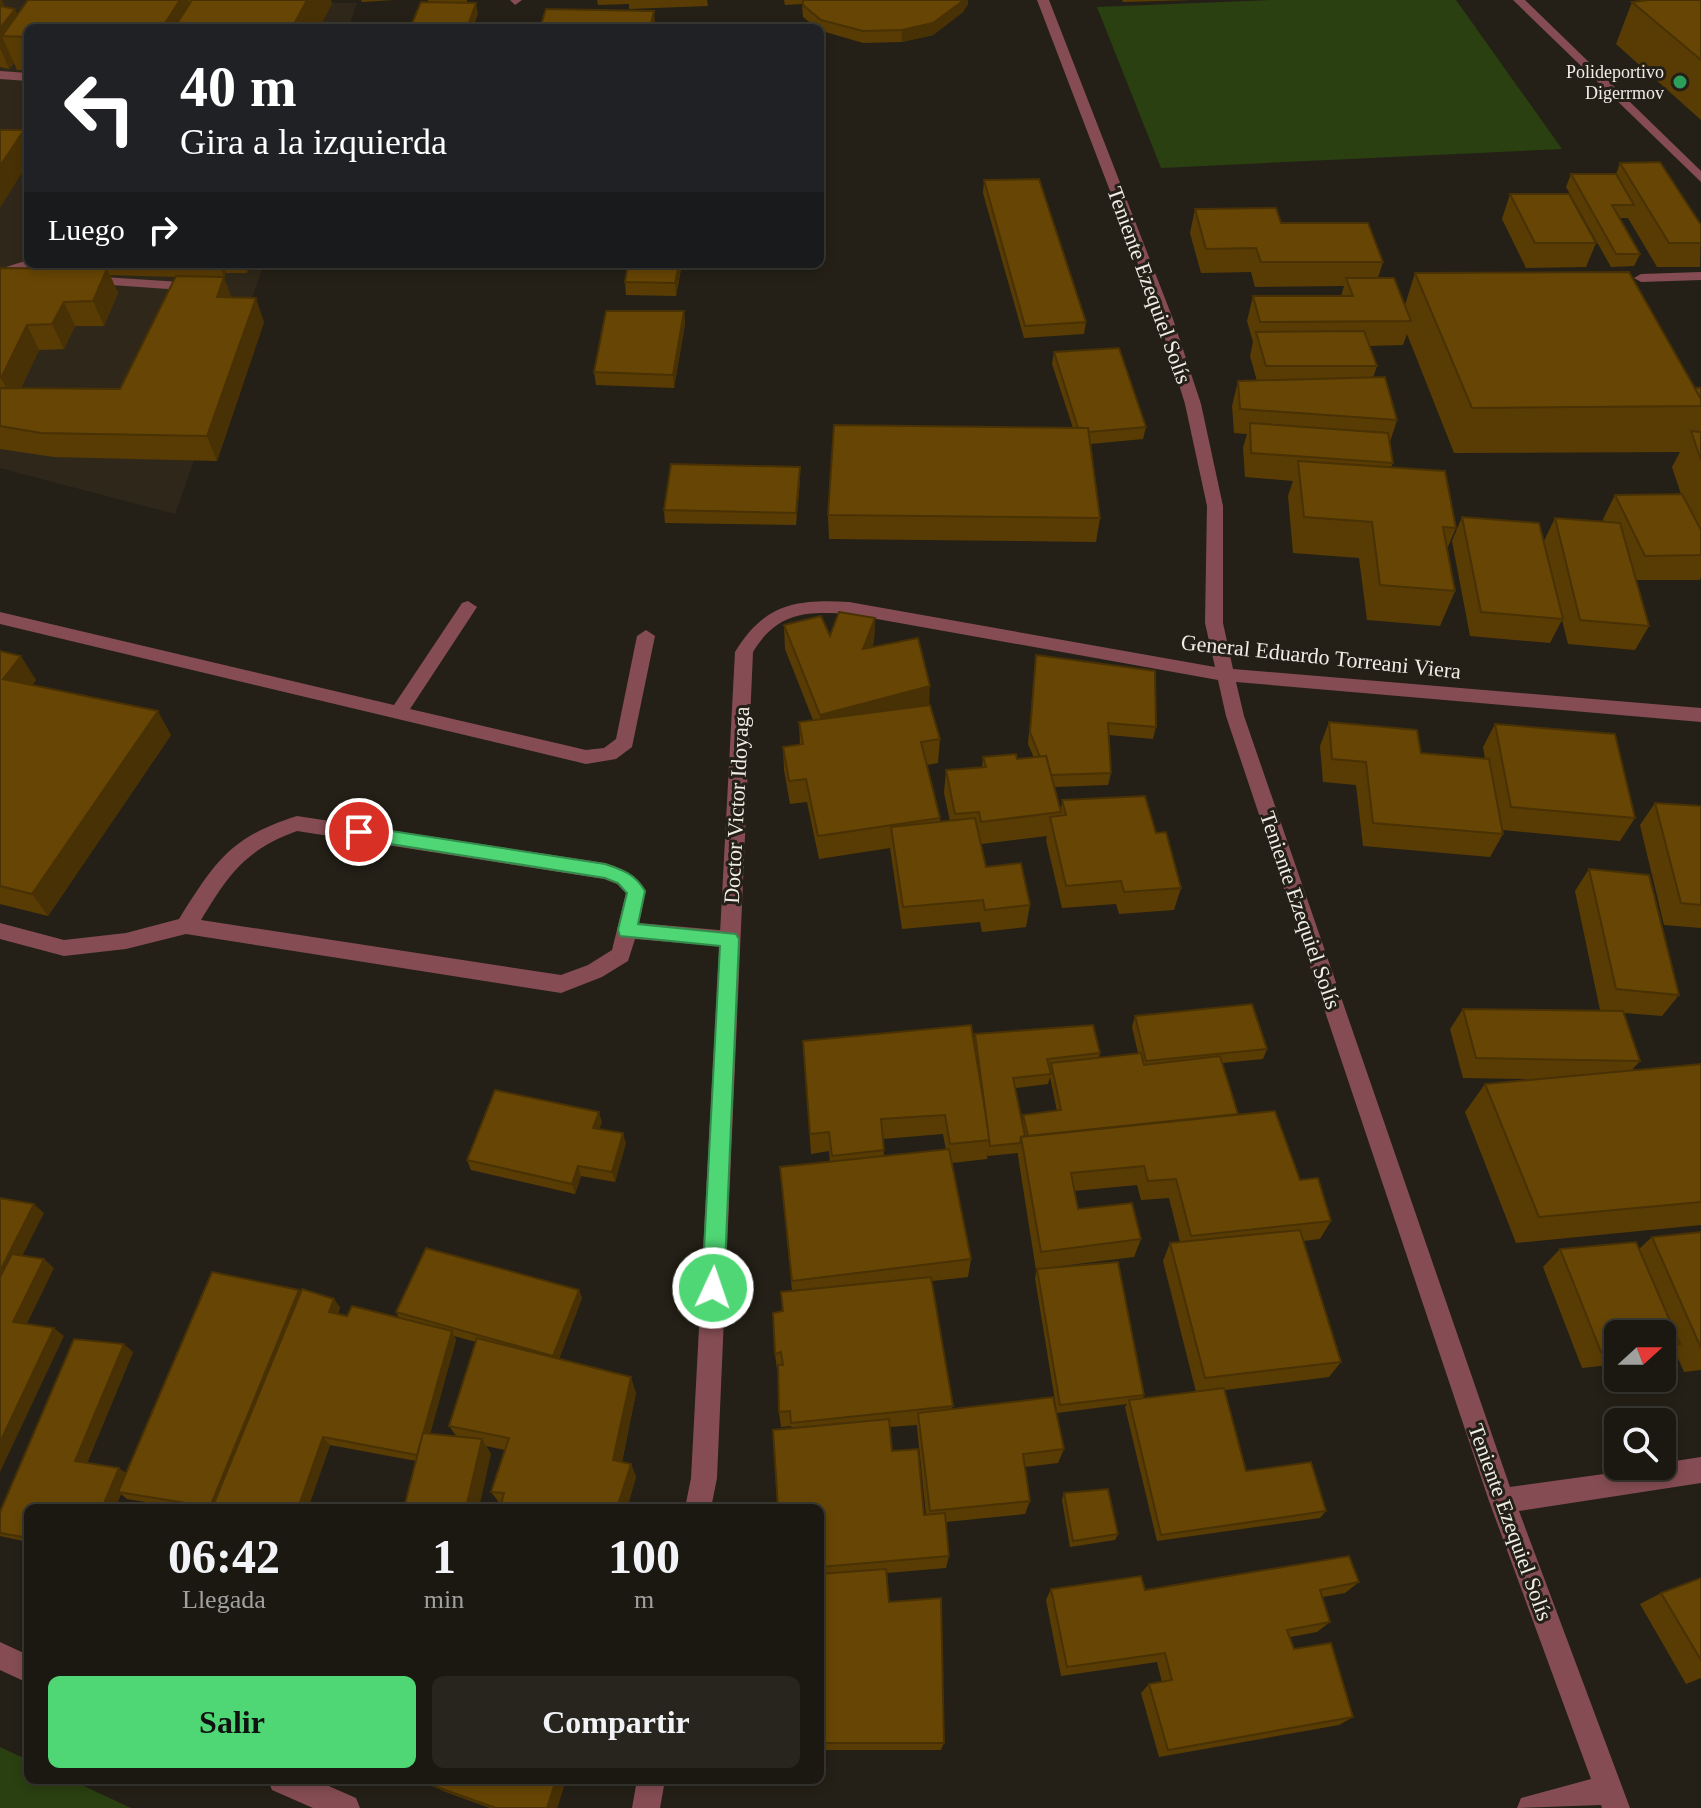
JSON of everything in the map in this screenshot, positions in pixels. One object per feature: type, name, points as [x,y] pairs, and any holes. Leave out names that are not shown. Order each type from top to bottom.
[{"type":"street","name":"Teniente Ezequiel Solís","points":[[1043,0],[1166,319],[1193,404],[1215,506],[1214,623],[1235,716],[1502,1501],[1613,1799]]},
{"type":"street","points":[[1519,0],[1701,178]]},
{"type":"street","points":[[0,75],[24,77]]},
{"type":"street","points":[[0,274],[31,270]]},
{"type":"street","points":[[1641,278],[1701,276]]},
{"type":"street","points":[[79,279],[206,287]]},
{"type":"street","name":"General Eduardo Torreani Viera","points":[[797,609],[829,606],[861,609],[1224,675],[1701,715]]},
{"type":"street","points":[[399,711],[468,607]]},
{"type":"street","name":"Doctor Victor Idoyaga","points":[[699,1504],[704,1478],[744,652],[763,625],[797,609]]},
{"type":"street","points":[[0,618],[586,757],[609,754],[625,742],[646,636]]},
{"type":"street","points":[[0,931],[64,948],[126,941],[186,926],[561,984],[595,971],[621,955],[636,891],[624,878],[605,871],[297,823],[264,833],[230,858],[186,926]]},
{"type":"street","points":[[627,930],[730,939]]},
{"type":"street","points":[[1502,1501],[1701,1470]]},
{"type":"street","points":[[0,1656],[24,1667]]},
{"type":"street","points":[[291,1784],[346,1808]]},
{"type":"street","points":[[646,1808],[650,1784]]},
{"type":"street","points":[[1531,1808],[1613,1799]]},
{"type":"shaded area","points":[[0,0],[357,3],[349,24],[24,24],[24,268],[263,268],[175,514],[0,468]]},
{"type":"green space","points":[[1272,0],[1456,0],[1562,149],[1161,168],[1097,7]]},
{"type":"green space","points":[[0,1747],[24,1758],[24,1784],[80,1784],[131,1808],[0,1808]]},
{"type":"building","points":[[28,0],[180,0],[165,24],[24,24],[24,37],[2,36]]},
{"type":"building","points":[[192,0],[307,0],[294,24],[177,24]]},
{"type":"building","points":[[803,0],[964,0],[933,23],[902,30],[863,31],[821,20],[803,5]]},
{"type":"building","points":[[1701,0],[1701,60],[1632,2]]},
{"type":"building","points":[[421,2],[476,3],[468,24],[412,24]]},
{"type":"building","points":[[0,6],[15,9],[0,28]]},
{"type":"building","points":[[546,9],[654,11],[651,24],[541,24]]},
{"type":"building","points":[[0,130],[24,130],[0,166]]},
{"type":"building","points":[[1660,162],[1701,225],[1701,243],[1669,243],[1620,163]]},
{"type":"building","points":[[1571,174],[1616,174],[1634,205],[1612,205],[1640,254],[1616,254]]},
{"type":"building","points":[[1039,179],[1086,322],[1025,326],[984,180]]},
{"type":"building","points":[[1510,194],[1569,194],[1596,243],[1535,243]]},
{"type":"building","points":[[1276,208],[1281,223],[1368,223],[1383,262],[1261,262],[1256,248],[1206,249],[1195,209]]},
{"type":"building","points":[[0,268],[107,269],[93,301],[64,302],[52,324],[27,325],[1,378],[0,378]]},
{"type":"building","points":[[627,268],[678,268],[675,283],[625,282]]},
{"type":"building","points":[[1629,272],[1701,399],[1701,406],[1472,408],[1415,273]]},
{"type":"building","points":[[176,276],[224,277],[217,297],[256,298],[207,436],[41,433],[0,426],[0,388],[120,389]]},
{"type":"building","points":[[1346,278],[1394,278],[1411,321],[1260,322],[1253,296],[1353,296]]},
{"type":"building","points":[[606,311],[684,311],[673,375],[594,372]]},
{"type":"building","points":[[1364,331],[1377,366],[1266,366],[1256,332]]},
{"type":"building","points":[[1119,348],[1146,427],[1089,432],[1088,428],[1078,428],[1054,352]]},
{"type":"building","points":[[1385,377],[1397,420],[1240,409],[1238,381]]},
{"type":"building","points":[[1250,423],[1388,433],[1393,463],[1251,453]]},
{"type":"building","points":[[834,425],[1088,428],[1100,518],[828,515]]},
{"type":"building","points":[[1691,431],[1701,432],[1701,460]]},
{"type":"building","points":[[1298,461],[1445,471],[1456,528],[1443,527],[1455,591],[1380,585],[1372,522],[1304,517]]},
{"type":"building","points":[[671,464],[800,467],[796,513],[664,510]]},
{"type":"building","points":[[1682,494],[1701,530],[1701,555],[1645,556],[1615,495]]},
{"type":"building","points":[[1462,517],[1539,523],[1563,619],[1481,612]]},
{"type":"building","points":[[1555,518],[1620,523],[1649,626],[1580,620]]},
{"type":"building","points":[[839,612],[875,618],[863,649],[918,638],[930,686],[820,715],[784,625],[821,616],[830,636]]},
{"type":"building","points":[[0,651],[21,656],[3,679],[158,711],[32,894],[0,886]]},
{"type":"building","points":[[1036,655],[1155,671],[1156,727],[1108,723],[1111,773],[1051,775],[1046,756],[1040,757],[1030,732]]},
{"type":"building","points":[[930,705],[940,739],[921,742],[940,818],[818,836],[806,779],[789,781],[783,747],[803,744],[799,722]]},
{"type":"building","points":[[1329,722],[1417,730],[1421,753],[1489,759],[1503,834],[1373,823],[1366,762],[1332,759]]},
{"type":"building","points":[[1495,724],[1615,734],[1635,818],[1511,807]]},
{"type":"building","points":[[1016,754],[1017,759],[1046,756],[1061,812],[981,822],[979,812],[955,814],[946,770],[986,767],[983,757]]},
{"type":"building","points":[[1145,796],[1156,833],[1166,832],[1181,888],[1124,892],[1121,881],[1066,886],[1050,817],[1066,815],[1062,800]]},
{"type":"building","points":[[1655,803],[1701,806],[1701,905],[1681,903]]},
{"type":"building","points":[[975,818],[986,867],[1021,863],[1030,905],[985,910],[983,900],[903,907],[891,827]]},
{"type":"building","points":[[1589,869],[1649,875],[1679,995],[1616,989]]},
{"type":"building","points":[[1252,1004],[1267,1049],[1146,1061],[1135,1016]]},
{"type":"building","points":[[1463,1009],[1623,1011],[1640,1061],[1476,1058]]},
{"type":"building","points":[[971,1025],[990,1140],[950,1144],[945,1115],[881,1119],[884,1150],[832,1156],[829,1132],[810,1134],[803,1041]]},
{"type":"building","points":[[1093,1025],[1100,1053],[1047,1059],[1051,1074],[1013,1078],[1025,1136],[1021,1137],[1020,1143],[990,1146],[975,1034]]},
{"type":"building","points":[[1141,1053],[1144,1065],[1220,1056],[1238,1114],[1028,1136],[1023,1115],[1061,1110],[1051,1063]]},
{"type":"building","points":[[1701,1064],[1701,1202],[1539,1217],[1485,1084]]},
{"type":"building","points":[[495,1090],[599,1112],[593,1128],[623,1133],[612,1172],[578,1166],[572,1184],[467,1160]]},
{"type":"building","points":[[1275,1111],[1300,1180],[1318,1178],[1331,1221],[1191,1236],[1176,1179],[1148,1181],[1144,1166],[1071,1173],[1078,1209],[1132,1203],[1141,1239],[1041,1252],[1021,1137]]},
{"type":"building","points":[[949,1149],[971,1259],[792,1281],[780,1167]]},
{"type":"building","points":[[0,1198],[34,1204],[0,1271]]},
{"type":"building","points":[[1300,1230],[1341,1362],[1205,1378],[1170,1243]]},
{"type":"building","points":[[1701,1232],[1701,1348],[1652,1237]]},
{"type":"building","points":[[1636,1242],[1670,1320],[1604,1320],[1604,1352],[1601,1352],[1560,1249]]},
{"type":"building","points":[[426,1248],[579,1290],[553,1356],[396,1312]]},
{"type":"building","points":[[12,1254],[44,1259],[13,1322],[54,1328],[0,1442],[0,1277]]},
{"type":"building","points":[[1118,1262],[1144,1395],[1060,1405],[1037,1269]]},
{"type":"building","points":[[212,1272],[299,1290],[211,1504],[192,1504],[118,1492]]},
{"type":"building","points":[[931,1277],[953,1406],[791,1423],[790,1411],[779,1412],[778,1365],[783,1365],[781,1352],[775,1354],[773,1313],[783,1311],[781,1292]]},
{"type":"building","points":[[302,1289],[334,1299],[329,1312],[347,1316],[352,1306],[452,1331],[417,1455],[323,1437],[299,1504],[214,1504]]},
{"type":"building","points":[[477,1338],[631,1377],[613,1460],[631,1464],[618,1504],[501,1504],[504,1493],[491,1492],[509,1438],[449,1426]]},
{"type":"building","points":[[74,1339],[124,1344],[75,1461],[119,1468],[104,1504],[24,1504],[24,1537],[0,1533],[0,1512]]},
{"type":"building","points":[[1224,1388],[1246,1471],[1311,1462],[1326,1511],[1161,1535],[1129,1400]]},
{"type":"building","points":[[1053,1397],[1064,1449],[1023,1454],[1030,1501],[930,1511],[918,1413]]},
{"type":"building","points":[[889,1419],[892,1451],[918,1449],[924,1515],[945,1513],[949,1556],[824,1567],[824,1504],[778,1504],[773,1430]]},
{"type":"building","points":[[423,1433],[482,1439],[467,1504],[405,1504]]},
{"type":"building","points":[[1108,1489],[1118,1534],[1073,1541],[1064,1493]]},
{"type":"building","points":[[1349,1556],[1359,1582],[1320,1590],[1330,1622],[1287,1630],[1294,1649],[1331,1643],[1353,1717],[1168,1750],[1149,1684],[1172,1680],[1165,1653],[1067,1667],[1051,1589],[1141,1576],[1145,1590]]},
{"type":"building","points":[[886,1569],[889,1602],[941,1598],[944,1743],[824,1743],[824,1574]]},
{"type":"building","points":[[1701,1578],[1701,1660],[1661,1593]]},
{"type":"building","points":[[555,1784],[547,1808],[496,1808],[431,1785]]},
{"type":"place","name":"Polideportivo Digerrmov","points":[[1680,82]]},
{"type":"route","points":[[359,832],[605,871],[624,878],[636,891],[627,930],[730,939],[713,1288]]}]
